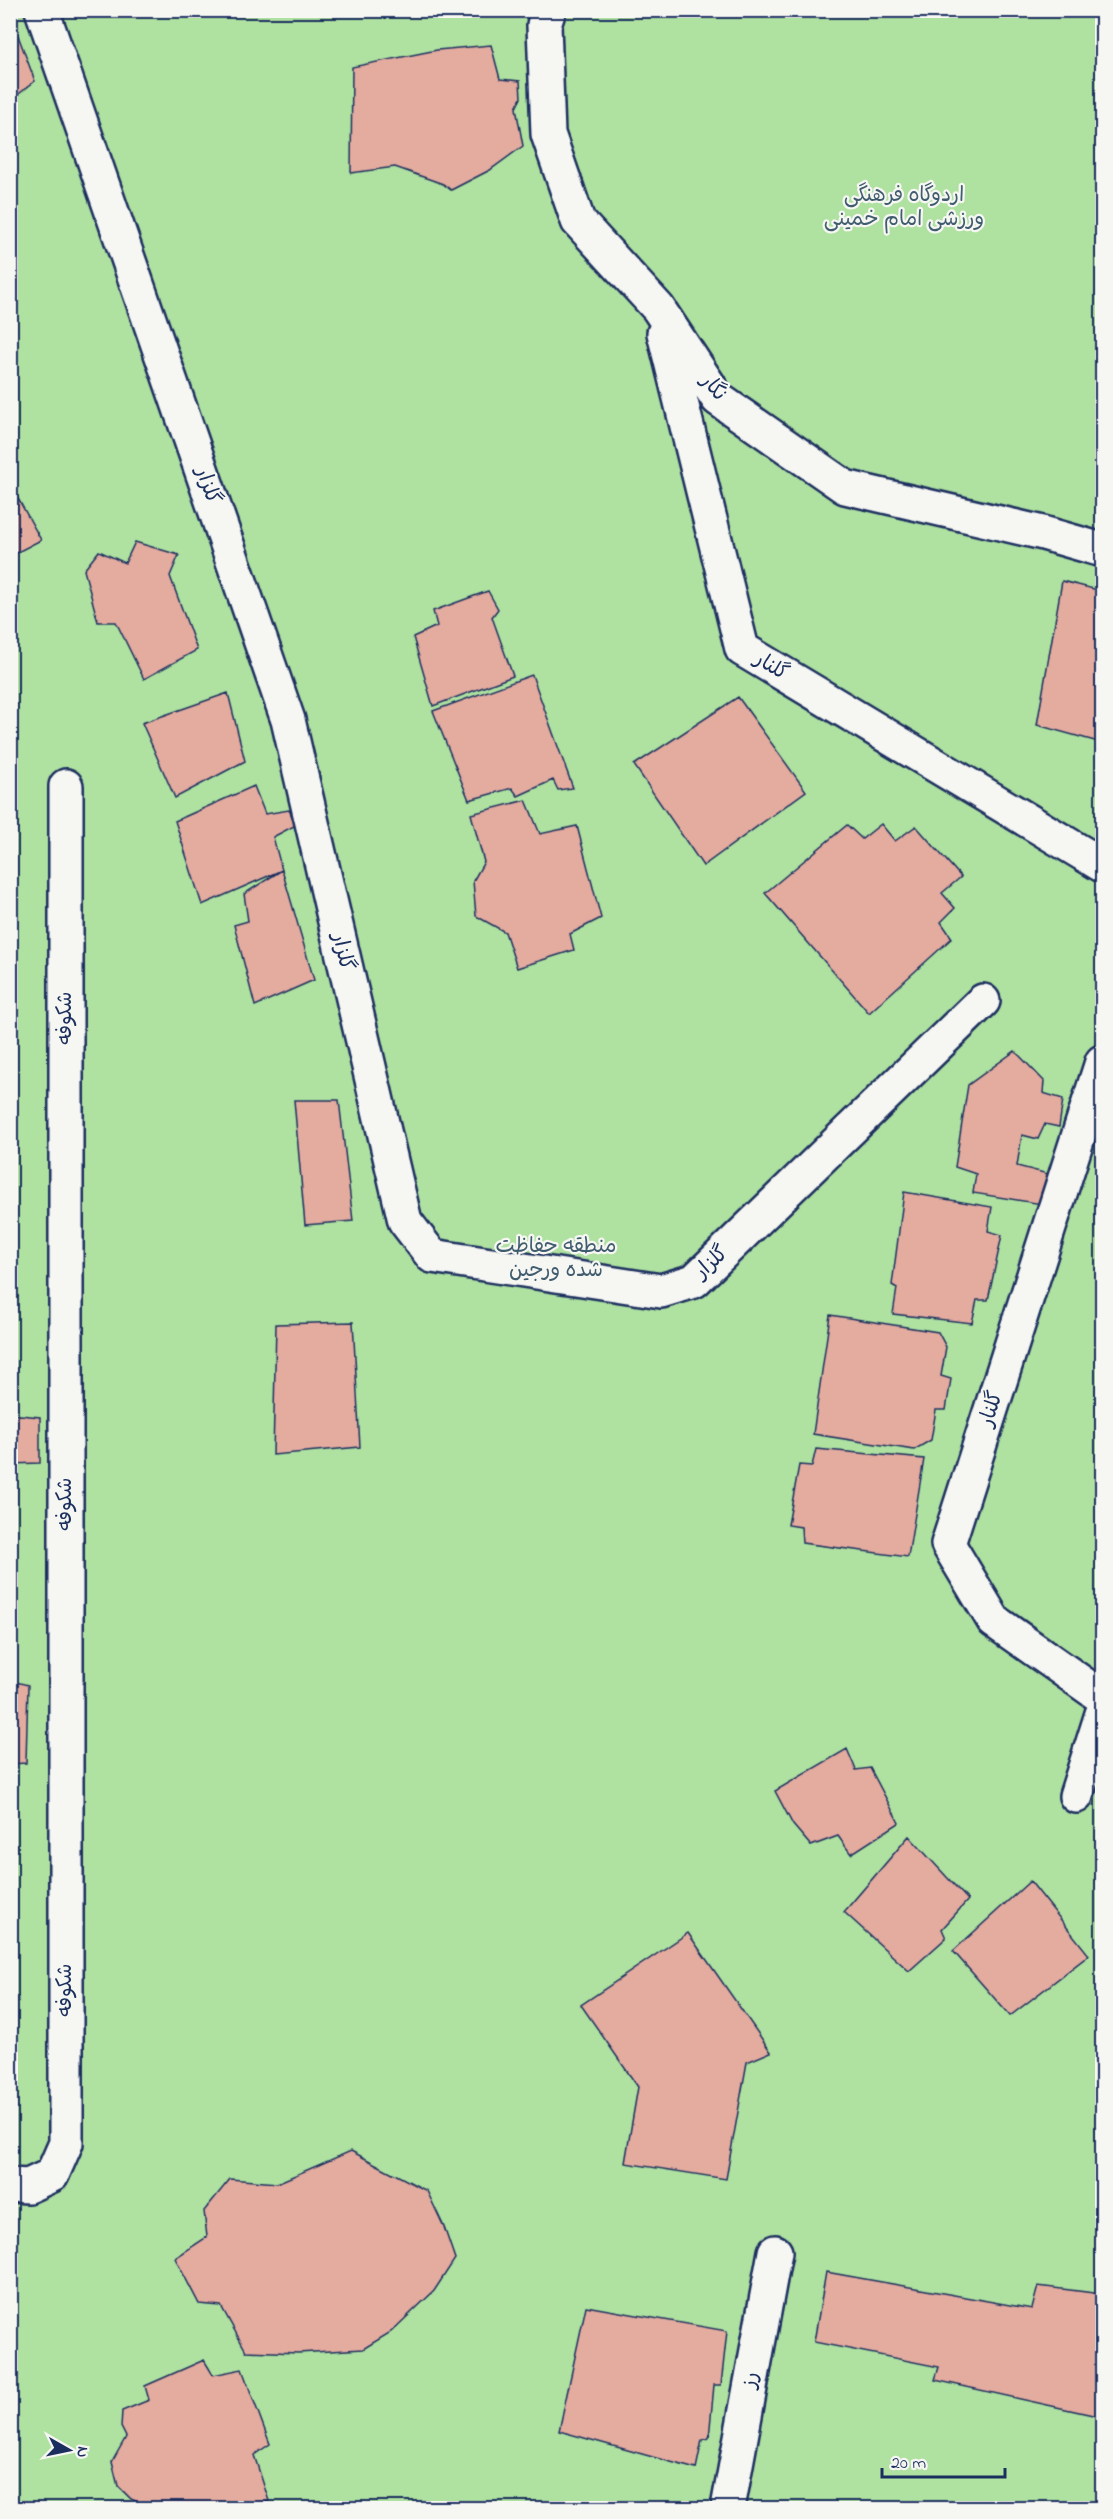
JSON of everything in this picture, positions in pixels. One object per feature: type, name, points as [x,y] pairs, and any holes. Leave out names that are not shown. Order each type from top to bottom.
[{"type":"street","name":"گلزار","points":[[42,10],[288,720],[405,1221],[432,1256],[661,1291],[694,1281],[983,1001]]},
{"type":"street","name":"نگار","points":[[549,10],[544,25],[548,134],[578,221],[658,308],[718,399],[845,487],[1043,533],[1102,550]]},
{"type":"street","name":"گلنار","points":[[658,308],[742,649],[1102,865]]},
{"type":"street","name":"شکوفه","points":[[10,2185],[28,2186],[52,2175],[66,2143],[66,786]]},
{"type":"street","name":"گلنار","points":[[1102,1062],[948,1544],[994,1621],[1102,1697]]},
{"type":"street","points":[[1076,1796],[1102,1714]]},
{"type":"street","name":"رز","points":[[728,2508],[775,2252]]},
{"type":"green space","name":"منطقه حفاظت شده ورجین","points":[[11,11],[1102,11],[1102,2508],[11,2508]]},
{"type":"building","points":[[10,14],[35,81],[10,101]]},
{"type":"building","points":[[491,45],[500,79],[520,81],[521,98],[516,108],[523,146],[490,170],[451,190],[443,184],[395,167],[351,173],[352,67],[437,50]]},
{"type":"building","points":[[10,484],[41,540],[10,556]]},
{"type":"building","points":[[135,542],[179,555],[170,576],[197,650],[144,679],[116,622],[98,622],[84,570],[99,551],[125,563]]},
{"type":"building","points":[[1062,581],[1102,591],[1102,743],[1037,725]]},
{"type":"building","points":[[488,591],[498,609],[492,617],[513,676],[433,706],[413,637],[437,626],[433,611]]},
{"type":"building","points":[[532,675],[573,788],[558,790],[553,780],[518,796],[512,788],[469,800],[433,711]]},
{"type":"building","points":[[228,693],[245,761],[175,798],[142,723]]},
{"type":"building","points":[[738,697],[806,791],[703,866],[634,765]]},
{"type":"building","points":[[254,786],[265,814],[289,810],[296,825],[273,837],[282,870],[202,905],[175,821]]},
{"type":"building","points":[[526,800],[540,834],[577,826],[601,918],[570,934],[574,950],[517,968],[505,932],[476,916],[473,881],[484,862],[471,814]]},
{"type":"building","points":[[10,819],[15,828],[10,835]]},
{"type":"building","points":[[881,824],[895,841],[916,826],[961,877],[942,893],[955,908],[941,922],[952,938],[869,1013],[765,893],[847,825],[862,839]]},
{"type":"building","points":[[10,843],[15,857],[10,860]]},
{"type":"building","points":[[10,869],[17,890],[10,895]]},
{"type":"building","points":[[282,870],[314,980],[255,1006],[234,925],[248,921],[244,894]]},
{"type":"building","points":[[1015,1051],[1044,1081],[1043,1093],[1063,1099],[1059,1127],[1045,1124],[1038,1139],[1022,1135],[1017,1166],[1048,1174],[1042,1204],[973,1193],[976,1174],[955,1167],[968,1085]]},
{"type":"building","points":[[294,1100],[339,1100],[353,1221],[305,1225]]},
{"type":"building","points":[[904,1192],[992,1207],[988,1231],[1002,1235],[988,1300],[977,1300],[972,1323],[893,1314],[897,1288],[892,1285]]},
{"type":"building","points":[[830,1315],[938,1332],[946,1347],[941,1376],[951,1379],[946,1410],[936,1410],[931,1440],[914,1450],[813,1434]]},
{"type":"building","points":[[353,1322],[360,1447],[273,1455],[276,1324]]},
{"type":"building","points":[[10,1414],[40,1417],[40,1463],[10,1464]]},
{"type":"building","points":[[816,1449],[924,1459],[908,1557],[802,1543],[801,1527],[788,1525],[799,1465],[812,1466]]},
{"type":"building","points":[[10,1629],[16,1682],[28,1685],[26,1763],[10,1764]]},
{"type":"building","points":[[847,1749],[856,1770],[870,1768],[899,1823],[851,1854],[838,1836],[811,1846],[793,1825],[775,1791]]},
{"type":"building","points":[[909,1836],[968,1900],[942,1929],[946,1938],[909,1971],[844,1912]]},
{"type":"building","points":[[1030,1881],[1089,1955],[1010,2016],[953,1951]]},
{"type":"building","points":[[688,1933],[771,2052],[747,2062],[726,2179],[625,2163],[638,2087],[581,2005]]},
{"type":"building","points":[[351,2151],[427,2191],[444,2227],[455,2259],[434,2291],[391,2332],[363,2349],[298,2353],[246,2351],[221,2306],[199,2304],[175,2258],[207,2237],[204,2211],[230,2179],[277,2183]]},
{"type":"building","points":[[826,2272],[1032,2309],[1038,2286],[1102,2294],[1102,2417],[935,2380],[939,2367],[814,2342]]},
{"type":"building","points":[[586,2306],[727,2331],[721,2385],[714,2385],[709,2438],[702,2440],[696,2469],[559,2431]]},
{"type":"building","points":[[204,2360],[213,2375],[242,2369],[270,2444],[254,2455],[269,2501],[252,2508],[151,2508],[131,2499],[118,2486],[112,2462],[126,2437],[121,2427],[122,2411],[149,2400],[145,2386]]},
{"type":"park label","name":"اردوگاه فرهنگی ورزشی امام خمینی","points":[[904,208]]}]
